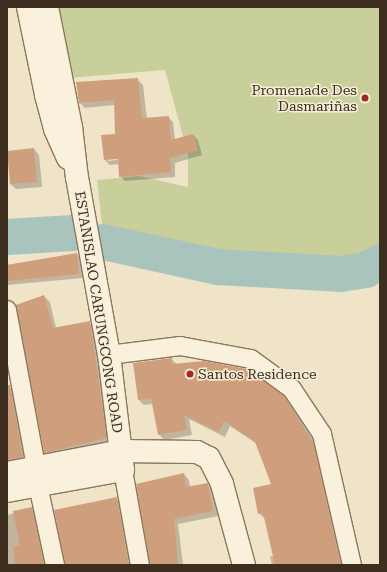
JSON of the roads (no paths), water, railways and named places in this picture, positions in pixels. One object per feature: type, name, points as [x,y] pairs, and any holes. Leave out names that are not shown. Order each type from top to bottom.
[{"type":"street","name":"ESTANISLAO CARUNGCONG ROAD","points":[[28,7],[46,95],[55,129],[78,184]]},
{"type":"street","name":"ESTANISLAO CARUNGCONG ROAD","points":[[47,7],[71,127],[78,184],[109,355],[122,460]]},
{"type":"street","points":[[7,310],[37,476],[56,565]]},
{"type":"street","points":[[109,355],[180,346],[251,359],[292,389],[322,434],[352,565]]},
{"type":"street","points":[[7,474],[37,476],[158,452],[197,452],[208,458],[222,484],[244,565]]},
{"type":"street","points":[[122,460],[140,565]]},
{"type":"street","points":[[7,491],[37,476]]},
{"type":"waterway","points":[[7,237],[73,233]]},
{"type":"waterway","points":[[103,242],[218,267],[341,274],[366,270],[380,262]]},
{"type":"place","name":"Promenade Des Dasmariñas","points":[[365,98]]},
{"type":"place","name":"Santos Residence","points":[[190,374]]}]
